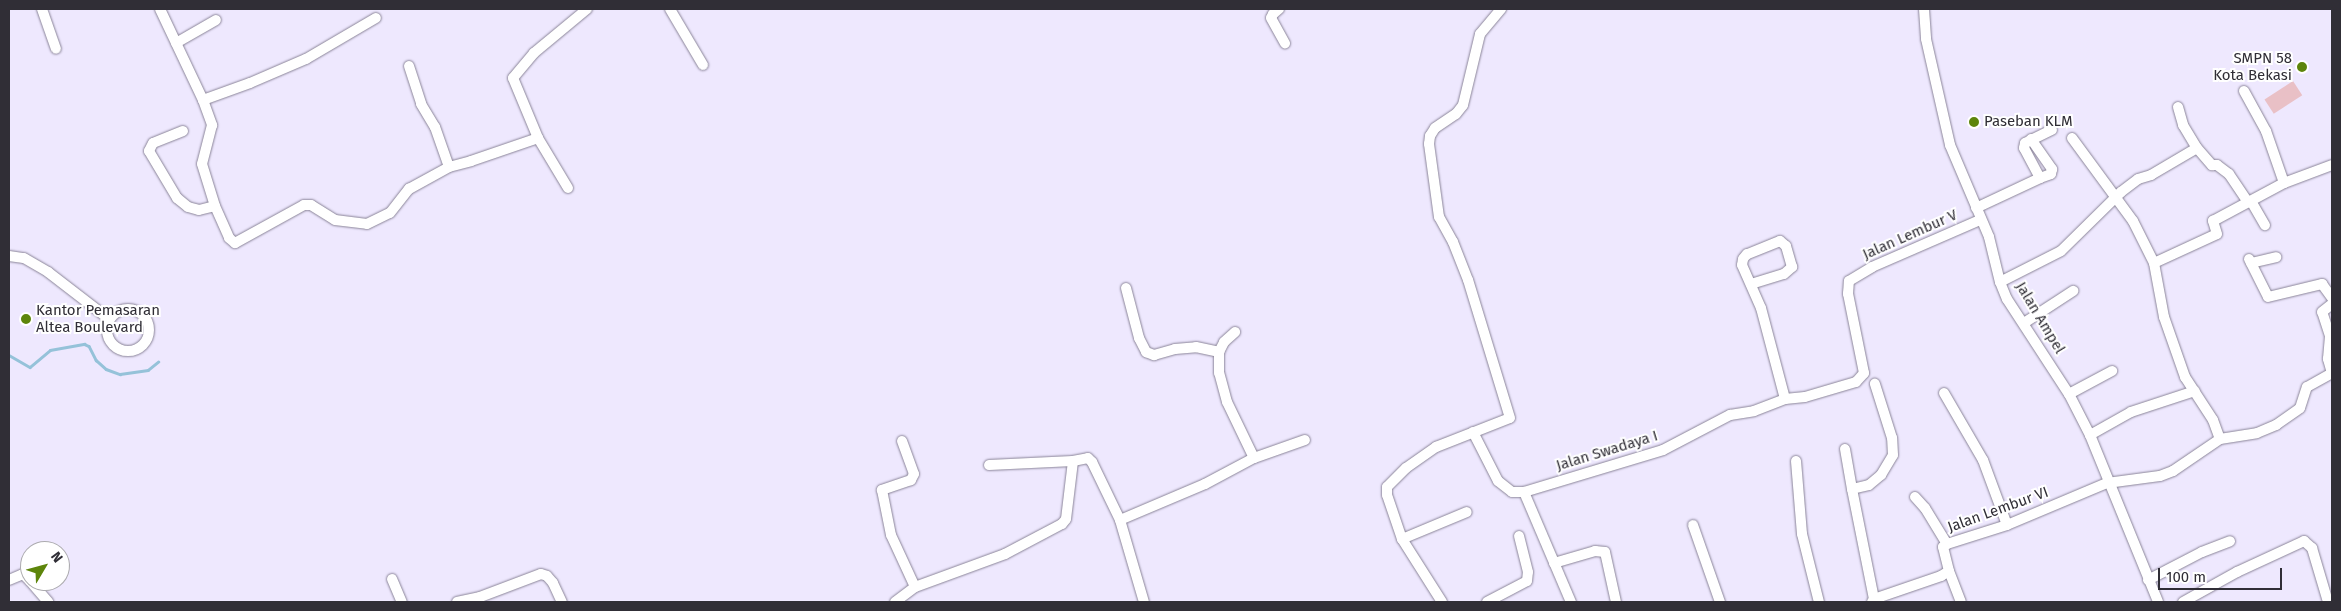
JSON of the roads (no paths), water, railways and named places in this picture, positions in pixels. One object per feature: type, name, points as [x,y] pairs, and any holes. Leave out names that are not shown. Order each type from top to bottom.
[{"type":"street","points":[[42,9],[56,49]]},
{"type":"street","points":[[160,9],[203,100],[212,125],[202,164],[215,206],[228,238],[235,243],[304,205],[311,205],[335,220],[367,224],[390,213],[409,189],[449,166],[471,162],[538,138]]},
{"type":"street","points":[[568,188],[538,138],[513,78],[534,53],[587,9]]},
{"type":"street","points":[[670,9],[702,64]]},
{"type":"street","points":[[1279,9],[1271,18],[1285,43]]},
{"type":"street","points":[[1442,602],[1402,539],[1387,495],[1387,487],[1406,468],[1436,448],[1510,418],[1468,280],[1453,242],[1439,217],[1429,144],[1430,136],[1435,128],[1456,114],[1463,105],[1480,34],[1501,9]]},
{"type":"street","name":"Jalan Ampel","points":[[1924,9],[1926,39],[1950,145],[1980,220],[1989,237],[2000,282],[2008,299],[2069,394],[2090,435],[2158,602]]},
{"type":"street","points":[[203,100],[306,59],[376,18]]},
{"type":"street","points":[[176,43],[216,20]]},
{"type":"street","points":[[409,66],[421,104],[435,127],[449,166]]},
{"type":"street","points":[[2244,92],[2262,124],[2284,183]]},
{"type":"street","points":[[2178,107],[2183,125],[2197,148],[2212,165],[2229,174],[2265,225]]},
{"type":"street","points":[[2040,178],[2024,148],[2025,143],[2052,130]]},
{"type":"street","points":[[183,131],[153,143],[149,151],[177,198],[188,208],[199,210],[215,206]]},
{"type":"street","points":[[2072,138],[2114,199],[2133,221],[2154,262],[2164,317],[2185,377],[2213,420],[2220,438],[2257,433],[2276,425],[2300,408],[2307,387],[2332,373],[2328,359],[2330,336],[2322,312],[2332,304]]},
{"type":"street","points":[[1976,208],[2051,174],[2052,169],[2031,139]]},
{"type":"street","points":[[2000,282],[2061,251],[2114,199],[2138,179],[2151,175],[2197,148]]},
{"type":"street","points":[[2154,262],[2217,234],[2214,221],[2284,183],[2332,165]]},
{"type":"street","name":"Jalan Lembur V","points":[[1852,279],[1872,267],[1980,220]]},
{"type":"street","points":[[1751,284],[1784,274],[1792,267],[1786,246],[1780,241],[1752,251],[1743,259],[1742,265],[1764,317],[1785,400]]},
{"type":"street","points":[[9,256],[24,258],[48,272],[109,319]]},
{"type":"street","points":[[2276,257],[2250,261],[2268,297],[2322,284],[2332,298]]},
{"type":"street","name":"Jalan Swadaya I","points":[[1524,492],[1663,450],[1730,415],[1754,411],[1785,400],[1856,382],[1864,373],[1848,294],[1848,286],[1852,279]]},
{"type":"street","points":[[1126,288],[1139,338],[1146,352],[1154,354],[1196,347],[1219,352]]},
{"type":"street","points":[[2024,323],[2073,291]]},
{"type":"street","points":[[127,308],[137,310],[145,317],[150,327],[147,341],[137,350],[124,352],[112,345],[109,339],[106,332],[109,319],[116,311],[127,308]]},
{"type":"street","points":[[1235,332],[1224,342],[1219,352],[1219,373],[1227,402],[1254,458]]},
{"type":"street","points":[[2069,394],[2112,371]]},
{"type":"street","points":[[1852,489],[1869,485],[1880,475],[1893,455],[1892,438],[1875,384]]},
{"type":"street","points":[[2090,435],[2131,412],[2195,391]]},
{"type":"street","points":[[1944,393],[1983,460],[2007,525]]},
{"type":"street","points":[[1473,432],[1498,481],[1512,492],[1524,492],[1571,602]]},
{"type":"street","name":"Jalan Lembur VI","points":[[1961,602],[1948,571],[1944,547],[1947,544],[2007,525],[2108,483],[2160,476],[2173,471],[2220,438]]},
{"type":"street","points":[[1120,520],[1206,484],[1254,458],[1305,440]]},
{"type":"street","points":[[902,441],[914,474],[911,480],[882,490],[891,535],[916,587]]},
{"type":"street","points":[[1845,449],[1873,601],[1941,576],[1948,571]]},
{"type":"street","points":[[989,465],[1073,461],[1088,458],[1092,462],[1120,520],[1144,602]]},
{"type":"street","points":[[895,602],[916,587],[1005,554],[1062,524],[1066,519],[1073,461]]},
{"type":"street","points":[[1796,461],[1802,534],[1819,602]]},
{"type":"street","points":[[1915,497],[1925,508],[1947,544]]},
{"type":"street","points":[[1402,539],[1467,512]]},
{"type":"street","points":[[1693,525],[1720,602]]},
{"type":"street","points":[[1487,602],[1527,580],[1528,572],[1518,536]]},
{"type":"street","points":[[2148,580],[2202,552],[2230,541]]},
{"type":"street","points":[[2182,602],[2237,572],[2304,541],[2312,548],[2328,602]]},
{"type":"street","points":[[1554,563],[1595,551],[1605,552],[1616,602]]},
{"type":"street","points":[[457,602],[480,597],[541,574],[548,576],[554,583],[562,602]]},
{"type":"street","points":[[392,579],[402,602]]},
{"type":"street","points":[[39,591],[48,602]]},
{"type":"waterway","points":[[9,355],[30,367],[50,350],[84,344],[89,346],[96,360],[106,369],[120,374],[148,370],[158,362]]},
{"type":"place","name":"SMPN 58 Kota Bekasi","points":[[2302,67]]},
{"type":"place","name":"Paseban KLM","points":[[1974,122]]},
{"type":"place","name":"Kantor Pemasaran Altea Boulevard","points":[[26,319]]}]
